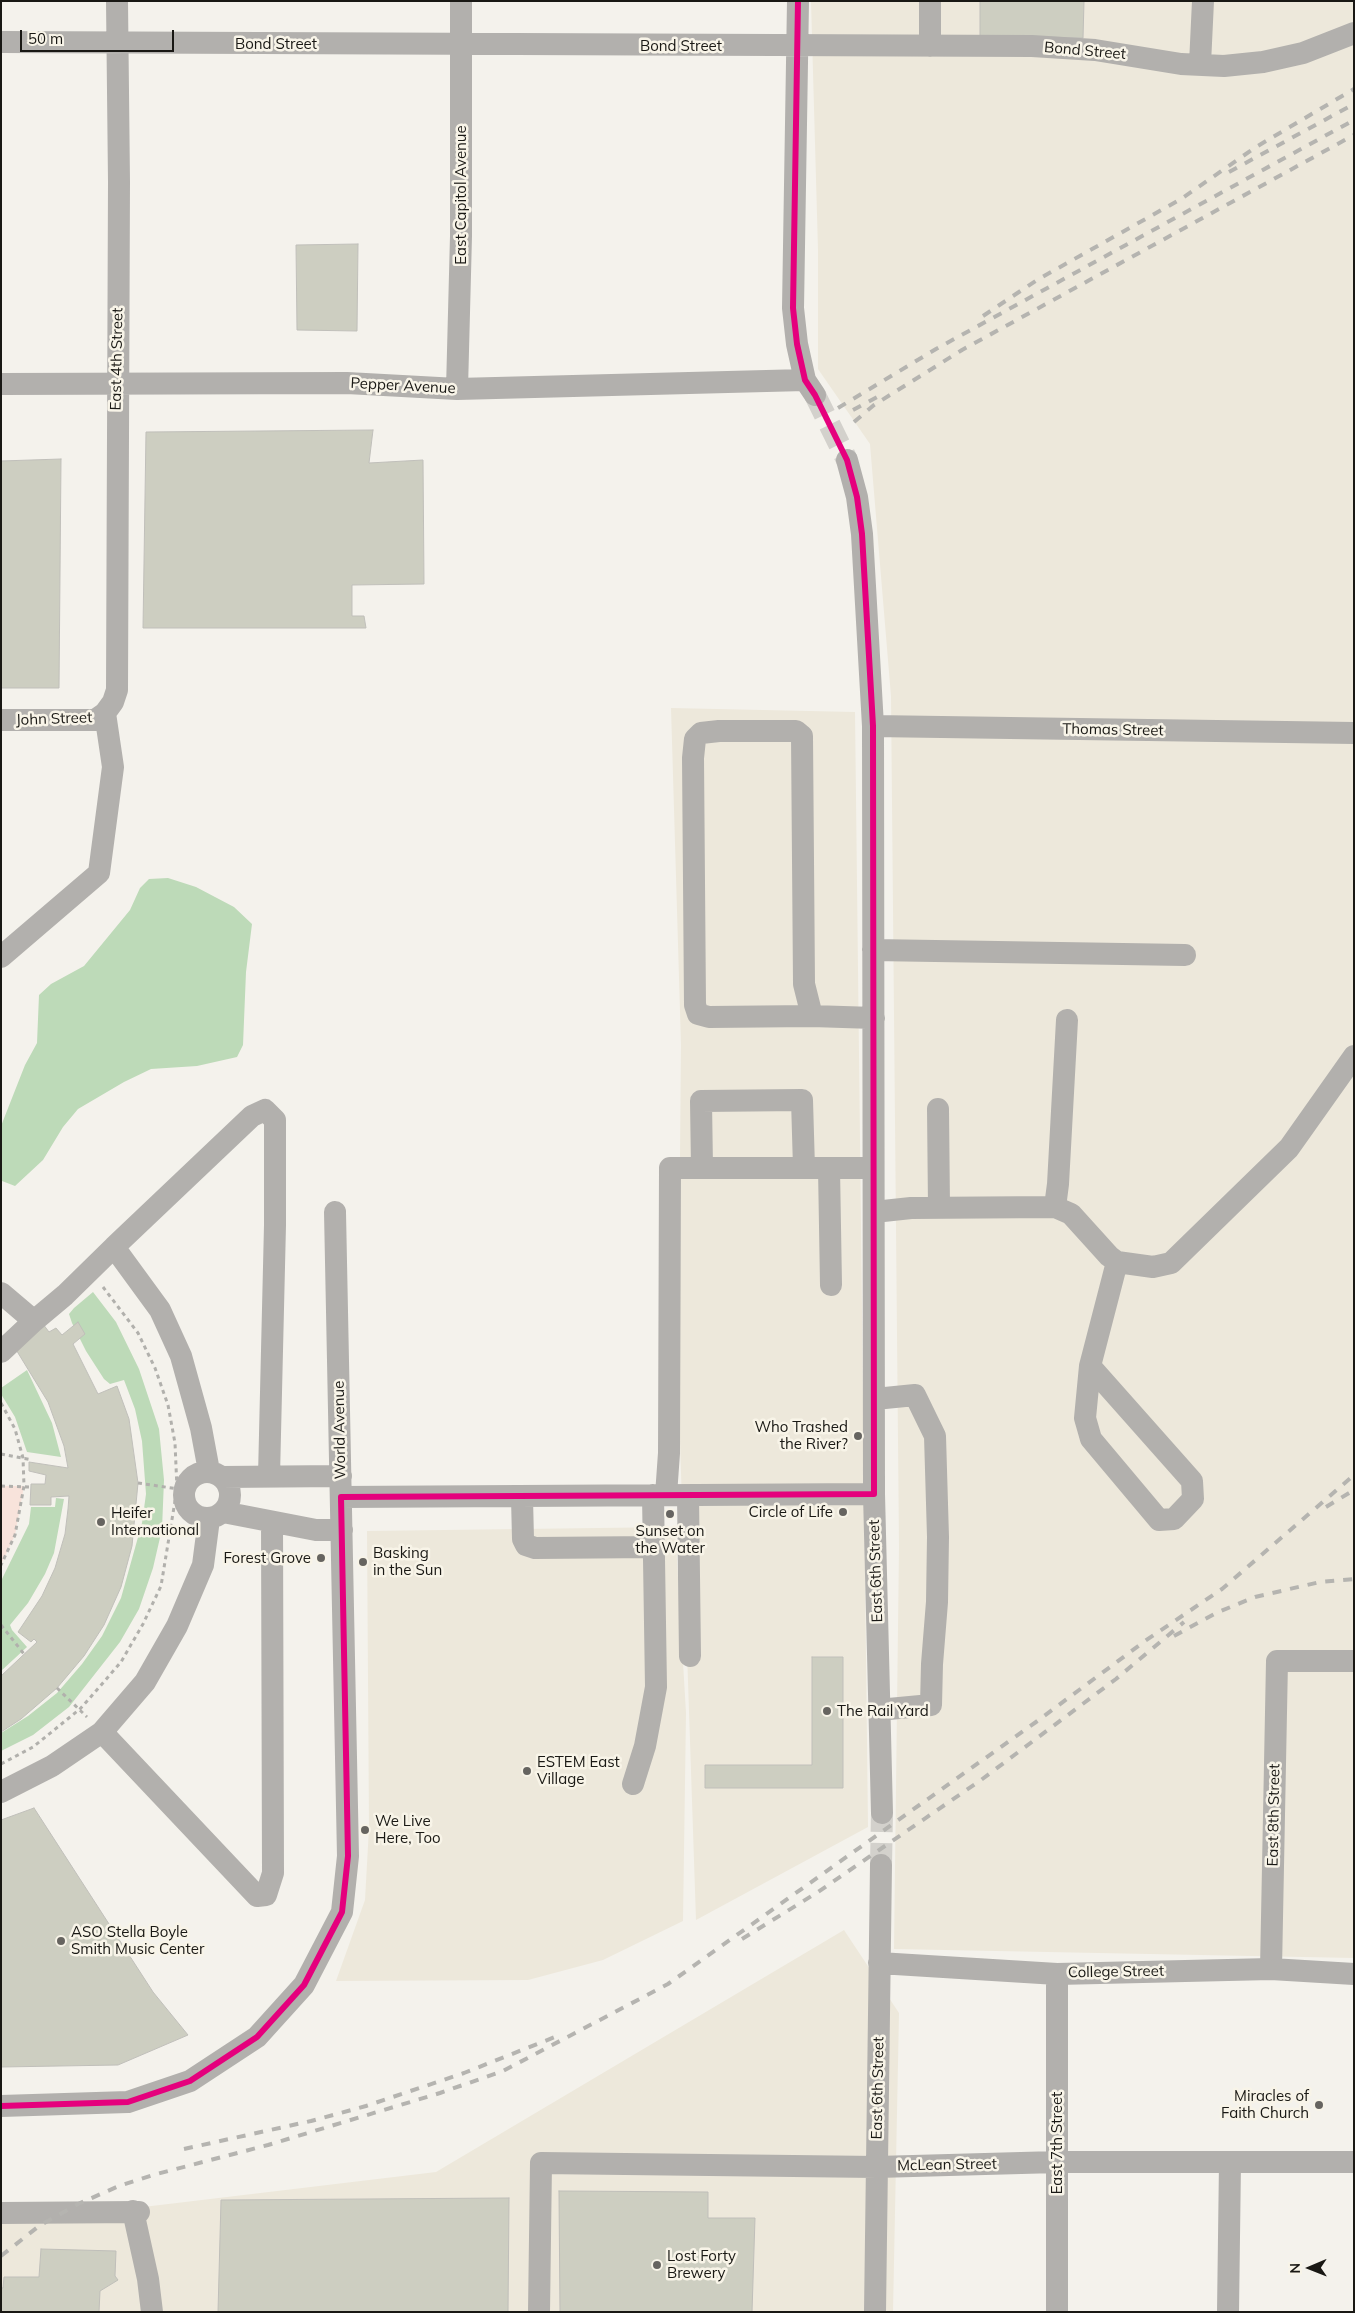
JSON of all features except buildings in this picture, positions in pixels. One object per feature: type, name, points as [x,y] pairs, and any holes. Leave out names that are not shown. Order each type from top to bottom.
[{"type":"street","name":"East 4th Street","points":[[105,713],[113,702],[117,690],[119,182],[117,1]]},
{"type":"street","name":"East Capitol Avenue","points":[[456,389],[461,236],[461,1]]},
{"type":"street","points":[[798,1],[798,46]]},
{"type":"street","points":[[930,1],[930,46]]},
{"type":"street","points":[[1200,64],[1203,1]]},
{"type":"street","name":"Bond Street","points":[[1,42],[1032,46],[1096,50],[1181,64],[1224,66],[1263,62],[1303,53],[1354,33]]},
{"type":"street","name":"Pepper Avenue","points":[[1,384],[347,383],[456,389],[810,387],[797,344],[794,308],[798,46]]},
{"type":"street","name":"East 6th Street","points":[[847,460],[857,497],[862,534],[873,726],[874,1018],[872,1168],[874,1212],[874,1494],[882,1813]]},
{"type":"street","points":[[1,957],[99,873],[113,767],[105,713]]},
{"type":"street","name":"John Street","points":[[1,720],[95,720],[105,713]]},
{"type":"street","name":"Thomas Street","points":[[873,726],[1354,733]]},
{"type":"street","points":[[812,1016],[804,984],[802,736],[796,731],[701,733],[695,739],[693,758],[695,1005],[698,1014],[709,1017],[812,1016],[874,1018]]},
{"type":"street","points":[[873,950],[1185,955]]},
{"type":"street","points":[[1055,1207],[1058,1184],[1066,1020]]},
{"type":"street","points":[[874,1212],[939,1207],[1055,1207],[1071,1214],[1117,1262],[1153,1267],[1171,1263],[1289,1148],[1354,1056]]},
{"type":"street","points":[[702,1168],[700,1100],[802,1100],[804,1168]]},
{"type":"street","points":[[938,1109],[939,1207]]},
{"type":"street","points":[[1,1352],[90,1271],[252,1116],[264,1110],[275,1120],[275,1225],[268,1476]]},
{"type":"street","points":[[634,1784],[645,1746],[656,1687],[654,1547],[660,1495],[669,1453],[670,1168],[872,1168]]},
{"type":"street","points":[[829,1168],[831,1286]]},
{"type":"street","name":"World Avenue","points":[[1,2106],[128,2102],[190,2081],[257,2037],[304,1985],[342,1912],[348,1856],[335,1212]]},
{"type":"street","points":[[1,1792],[52,1766],[102,1732],[144,1682],[177,1626],[203,1565],[216,1515],[231,1498],[230,1490],[216,1474],[181,1356],[160,1310],[114,1247]]},
{"type":"street","points":[[1090,1366],[1192,1480],[1193,1498],[1174,1520],[1159,1520],[1091,1439],[1085,1418],[1090,1366],[1117,1262]]},
{"type":"street","points":[[1,1292],[34,1321]]},
{"type":"street","points":[[875,1399],[915,1395],[935,1436],[938,1537],[931,1705],[878,1710]]},
{"type":"street","points":[[342,1530],[316,1530],[216,1515],[196,1515],[188,1508],[184,1496],[178,1489],[197,1474],[216,1474],[268,1476],[341,1486],[522,1498],[874,1494]]},
{"type":"street","points":[[688,1496],[690,1656]]},
{"type":"street","points":[[522,1498],[523,1539],[526,1545],[535,1548],[654,1547]]},
{"type":"street","points":[[102,1732],[257,1896],[266,1894],[273,1873],[272,1522]]},
{"type":"street","name":"East 8th Street","points":[[1271,1969],[1277,1661],[1354,1661]]},
{"type":"street","name":"East 6th Street","points":[[875,2312],[881,1865]]},
{"type":"street","name":"College Street","points":[[879,1963],[1057,1974],[1271,1969],[1354,1974]]},
{"type":"street","name":"East 7th Street","points":[[1057,1974],[1057,2312]]},
{"type":"street","name":"McLean Street","points":[[539,2312],[541,2162],[877,2166],[1057,2162],[1354,2162]]},
{"type":"street","points":[[1228,2312],[1230,2162]]},
{"type":"street","points":[[1,2213],[136,2212],[152,2312]]},
{"type":"path","points":[[1,1764],[34,1747],[80,1710],[121,1662],[143,1624],[161,1586],[178,1489],[175,1444],[168,1405],[155,1368],[138,1333],[90,1271]]},
{"type":"path","points":[[1,1403],[15,1429],[23,1458],[24,1486],[15,1535],[1,1565]]},
{"type":"path","points":[[1,1454],[32,1460]]},
{"type":"path","points":[[138,1483],[178,1489]]},
{"type":"path","points":[[1,1485],[30,1487]]},
{"type":"path","points":[[1,1625],[24,1654]]},
{"type":"path","points":[[57,1688],[75,1705]]},
{"type":"shaded area","points":[[811,1],[1354,1],[1354,1958],[894,1949],[899,1547],[891,696],[870,444],[818,369],[818,250]]},
{"type":"shaded area","points":[[671,708],[855,712],[868,1827],[696,1920],[678,1383],[681,1045]]},
{"type":"shaded area","points":[[168,878],[196,887],[234,907],[252,924],[246,972],[243,1045],[237,1057],[197,1066],[151,1069],[124,1082],[78,1109],[63,1127],[43,1160],[15,1186],[2,1181],[1,1126],[25,1065],[37,1043],[39,995],[51,984],[84,966],[130,910],[140,888],[149,879]]},
{"type":"shaded area","points":[[93,1292],[116,1322],[139,1369],[159,1429],[164,1480],[162,1529],[153,1568],[139,1609],[120,1642],[69,1707],[33,1735],[1,1751],[1,1733],[28,1716],[57,1693],[82,1664],[102,1636],[121,1598],[142,1523],[146,1494],[142,1441],[135,1409],[124,1380],[110,1384],[104,1379],[86,1351],[69,1314]]},
{"type":"shaded area","points":[[27,1370],[52,1423],[61,1457],[27,1452],[15,1417],[1,1394],[1,1388]]},
{"type":"shaded area","points":[[1,1486],[24,1486],[15,1535],[1,1565]]},
{"type":"shaded area","points":[[56,1498],[64,1499],[54,1553],[45,1574],[28,1603],[10,1625],[27,1647],[1,1671],[1,1581],[29,1524],[31,1507],[55,1507]]},
{"type":"shaded area","name":"ESTEM East Village","points":[[675,1527],[686,1713],[683,1921],[603,1960],[528,1980],[336,1981],[365,1900],[369,1828],[367,1531]]},
{"type":"shaded area","points":[[844,1930],[899,2013],[893,2312],[1,2312],[1,2224],[436,2172]]},
{"type":"tunnel","points":[[815,395],[847,460]]},
{"type":"tunnel","points":[[881,1865],[882,1813]]},
{"type":"railway","points":[[983,316],[1037,280],[1181,199],[1256,147],[1354,89]]},
{"type":"railway","points":[[1229,172],[1354,104]]},
{"type":"railway","points":[[838,408],[936,349],[1354,120]]},
{"type":"railway","points":[[854,422],[874,405],[962,350],[1354,135]]},
{"type":"railway","points":[[853,410],[877,397]]},
{"type":"railway","points":[[1,2256],[39,2226],[78,2204],[119,2186],[153,2175],[268,2145],[440,2093],[503,2071],[668,1984],[1036,1722],[1145,1641],[1222,1589],[1354,1475]]},
{"type":"railway","points":[[1326,1507],[1354,1490]]},
{"type":"railway","points":[[1174,1636],[1216,1613],[1255,1597],[1320,1582],[1354,1579]]},
{"type":"railway","points":[[742,1939],[818,1892],[981,1780],[1116,1679],[1184,1622]]},
{"type":"railway","points":[[184,2149],[311,2121],[366,2106],[464,2073],[560,2035]]},
{"type":"transit line","points":[[798,1],[793,308],[797,344],[805,380],[815,395],[847,460],[857,497],[862,534],[873,726],[874,1494]]},
{"type":"transit line","points":[[341,1497],[874,1494]]},
{"type":"transit line","points":[[1,2106],[128,2102],[190,2081],[257,2037],[304,1985],[342,1912],[348,1856],[341,1497]]},
{"type":"place","name":"Who Trashed the River?","points":[[858,1436]]},
{"type":"place","name":"Circle of Life","points":[[843,1512]]},
{"type":"place","name":"Sunset on the Water","points":[[670,1514]]},
{"type":"place","name":"Heifer International","points":[[101,1522]]},
{"type":"place","name":"Forest Grove","points":[[321,1558]]},
{"type":"place","name":"Basking in the Sun","points":[[363,1562]]},
{"type":"place","name":"The Rail Yard","points":[[827,1711]]},
{"type":"place","name":"ESTEM East Village","points":[[527,1771]]},
{"type":"place","name":"We Live Here, Too","points":[[365,1830]]},
{"type":"place","name":"ASO Stella Boyle Smith Music Center","points":[[61,1941]]},
{"type":"place","name":"Miracles of Faith Church","points":[[1319,2105]]},
{"type":"place","name":"Lost Forty Brewery","points":[[657,2265]]}]
